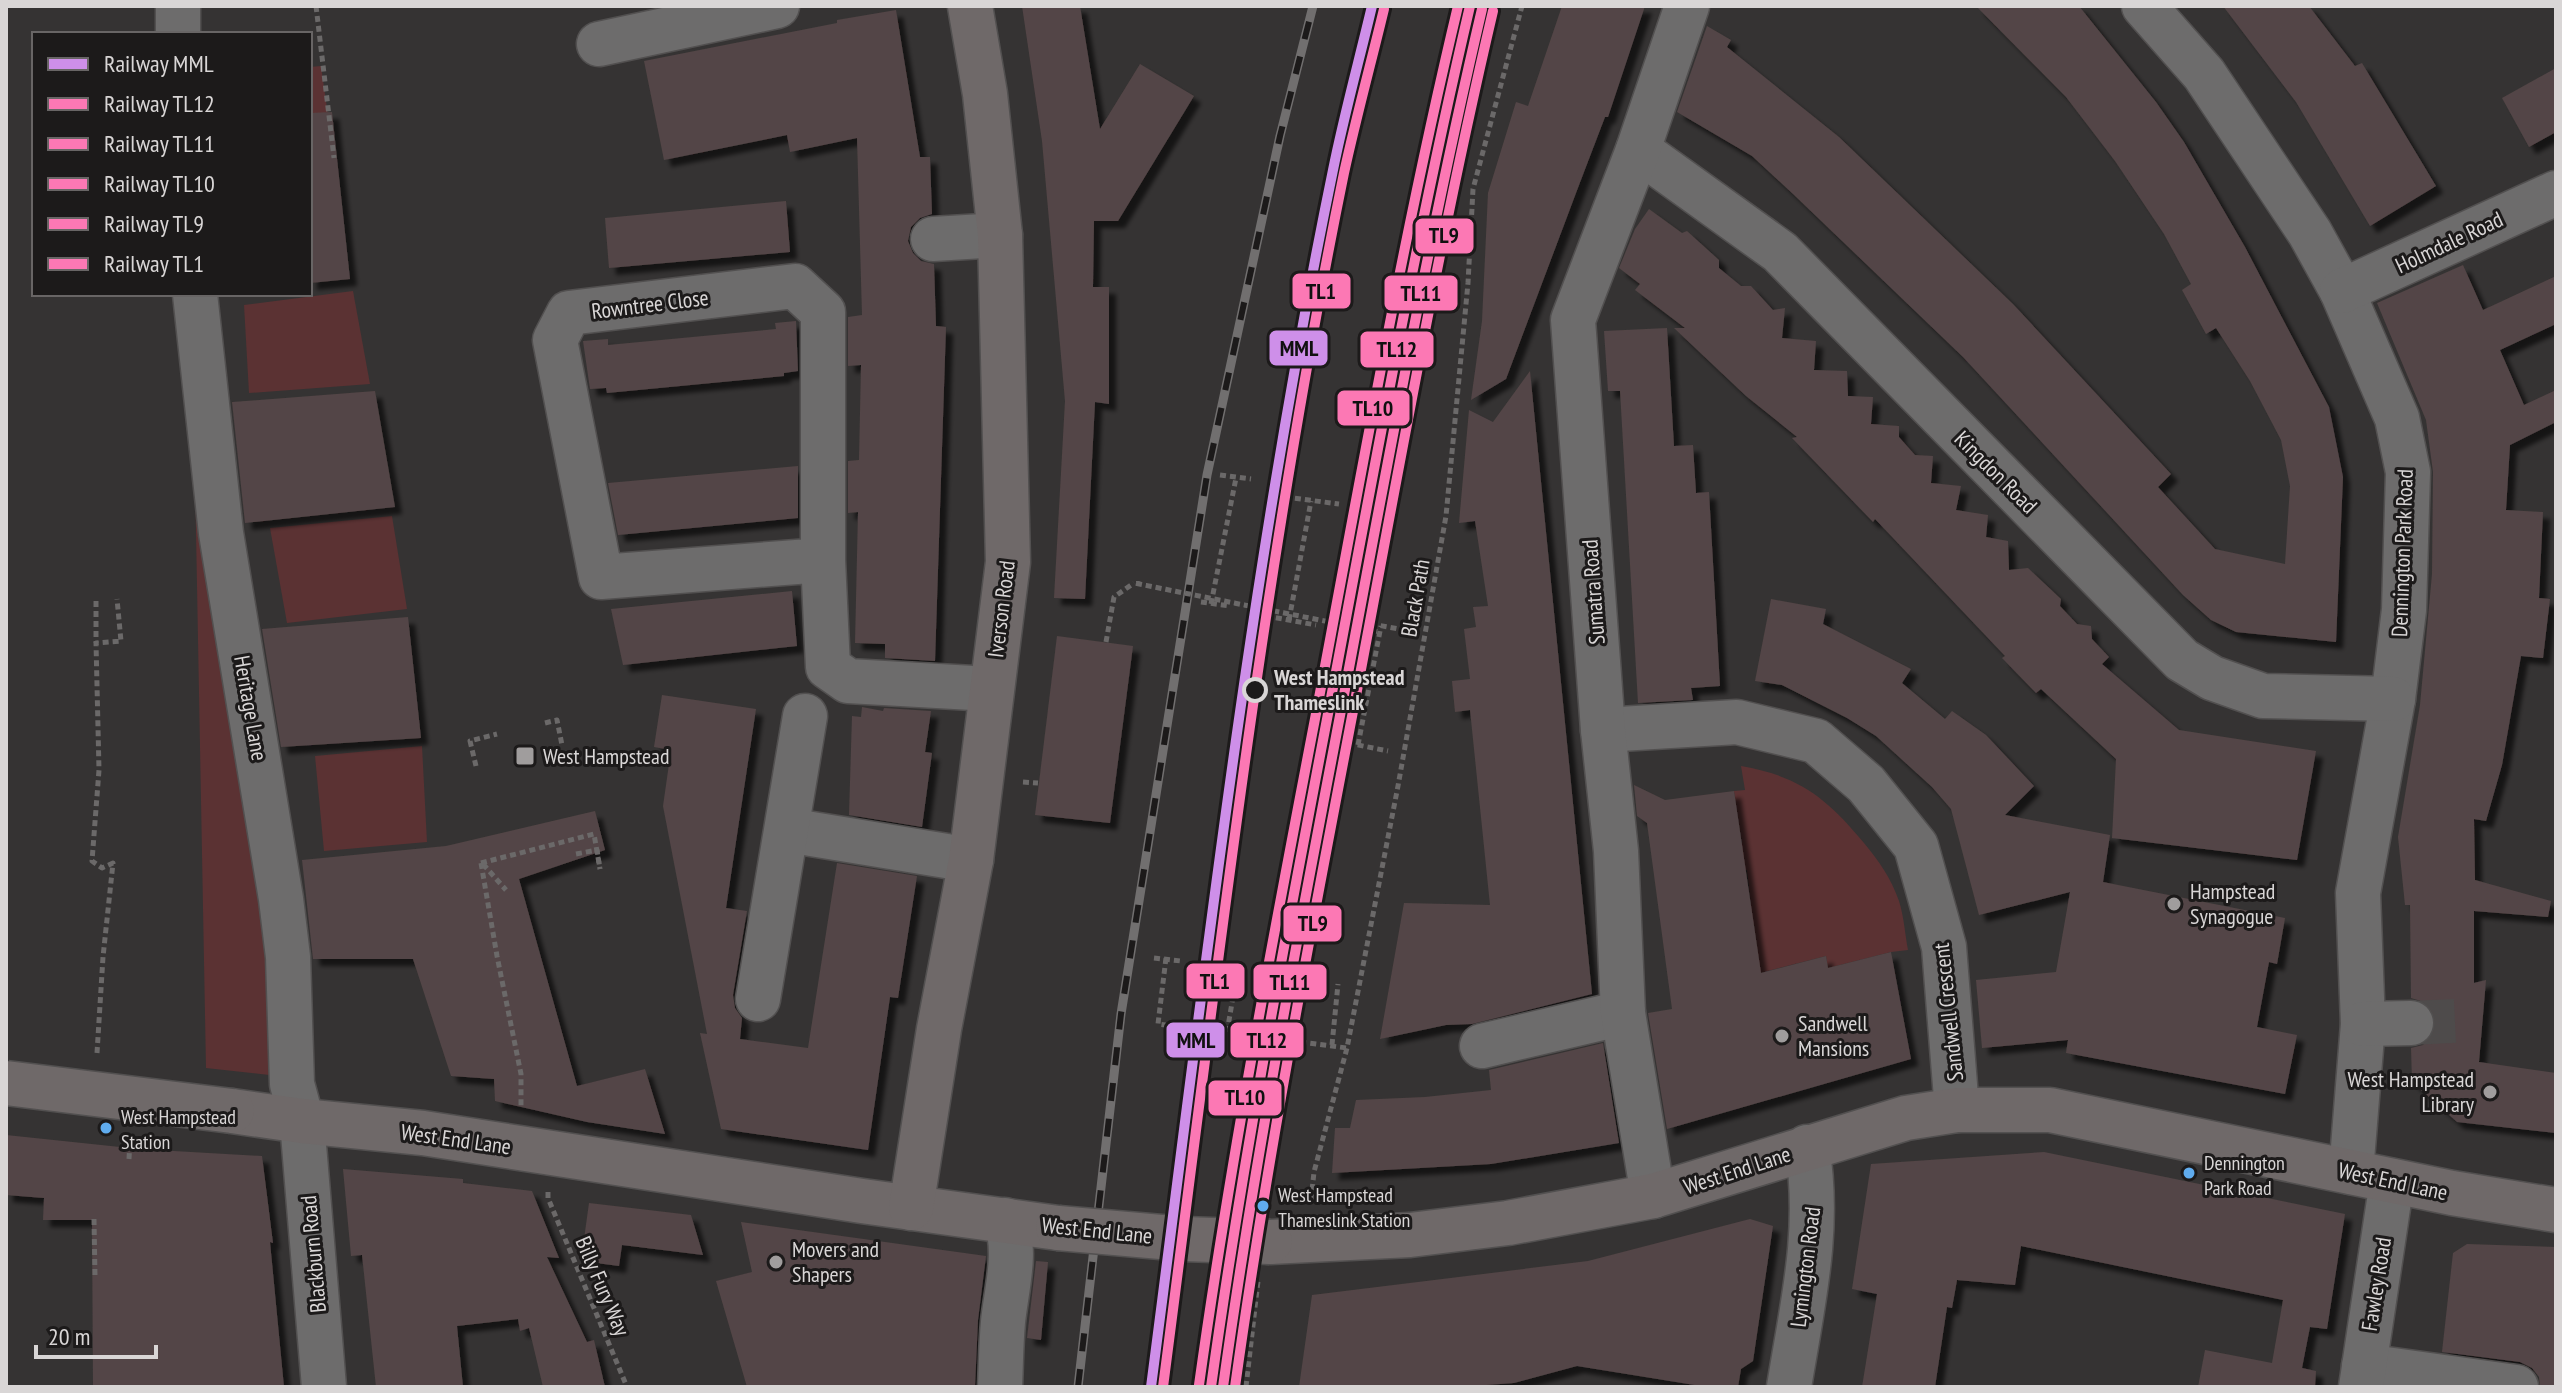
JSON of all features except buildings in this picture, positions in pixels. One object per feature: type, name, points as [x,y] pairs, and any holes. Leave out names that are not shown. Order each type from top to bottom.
[{"type":"main road","name":"Iverson Road","points":[[911,1208],[939,1029],[971,860],[1008,562],[1000,235],[985,94],[970,6]]},
{"type":"main road","name":"West End Lane","points":[[6,1083],[302,1121],[423,1133],[1058,1228],[1184,1239],[1289,1241],[1410,1235],[1508,1223],[1653,1196],[1906,1118],[1957,1110],[2050,1110],[2371,1176],[2556,1210]]},
{"type":"street","points":[[178,6],[178,32]]},
{"type":"street","points":[[599,44],[777,6]]},
{"type":"street","name":"Sumatra Road","points":[[1653,1196],[1623,1013],[1616,851],[1603,730],[1573,320],[1638,150],[1687,6]]},
{"type":"street","name":"Dennington Park Road","points":[[2144,6],[2204,74],[2310,233],[2342,291],[2397,418],[2408,472],[2404,610],[2393,699],[2358,893],[2371,1176]]},
{"type":"street","name":"Kingdon Road","points":[[1638,150],[1780,252],[2182,660],[2212,678],[2263,696],[2393,699]]},
{"type":"street","name":"Holmdale Road","points":[[2342,291],[2556,193]]},
{"type":"street","points":[[933,239],[1000,235]]},
{"type":"street","name":"Rowntree Close","points":[[823,560],[601,577],[555,340],[569,313],[795,286],[823,312],[823,560],[828,667],[848,681],[991,689]]},
{"type":"street","name":"Heritage Lane","points":[[195,296],[221,533],[281,899],[288,957],[292,1084],[302,1121]]},
{"type":"street","points":[[758,999],[805,716]]},
{"type":"street","name":"Sandwell Crescent","points":[[1603,730],[1737,722],[1816,741],[1866,784],[1916,846],[1944,947],[1957,1110]]},
{"type":"street","points":[[787,830],[971,860]]},
{"type":"street","points":[[1482,1046],[1623,1013]]},
{"type":"street","points":[[2363,1024],[2411,1023]]},
{"type":"street","name":"Blackburn Road","points":[[302,1121],[324,1387]]},
{"type":"street","name":"Lymington Road","points":[[1789,1387],[1811,1250],[1814,1203],[1807,1147]]},
{"type":"street","name":"Fawley Road","points":[[2362,1376],[2371,1176]]},
{"type":"street","points":[[1000,1387],[1010,1255],[1010,1237],[1005,1220]]},
{"type":"street","points":[[2362,1376],[2516,1387]]},
{"type":"path","points":[[316,6],[334,158]]},
{"type":"path","name":"Black Path","points":[[1246,1387],[1260,1269],[1289,1241],[1314,1172],[1347,1048],[1446,516],[1468,283],[1473,189],[1522,6]]},
{"type":"path","points":[[1220,475],[1251,479]]},
{"type":"path","points":[[1212,602],[1236,478]]},
{"type":"path","points":[[1285,497],[1339,504]]},
{"type":"path","points":[[1289,617],[1311,501]]},
{"type":"path","points":[[1134,583],[1230,606]]},
{"type":"path","points":[[1106,642],[1114,597],[1134,583],[1316,625]]},
{"type":"path","points":[[96,643],[121,641],[117,599]]},
{"type":"path","points":[[96,601],[99,770],[92,861],[102,868],[113,863],[97,1054]]},
{"type":"path","points":[[1201,602],[1289,617],[1410,631]]},
{"type":"path","points":[[1266,616],[1289,617]]},
{"type":"path","points":[[1361,622],[1381,629]]},
{"type":"path","points":[[1358,745],[1381,629]]},
{"type":"path","points":[[545,723],[557,720],[562,745]]},
{"type":"path","points":[[476,766],[470,741],[497,734]]},
{"type":"path","points":[[1338,741],[1388,751]]},
{"type":"path","points":[[481,863],[594,834],[600,869],[597,850],[576,854]]},
{"type":"path","points":[[481,863],[506,890]]},
{"type":"path","points":[[481,863],[521,1074],[521,1119]]},
{"type":"path","points":[[1154,958],[1181,961]]},
{"type":"path","points":[[1166,958],[1158,1024],[1347,1048]]},
{"type":"path","points":[[1227,1032],[1239,962]]},
{"type":"path","points":[[1332,1045],[1338,984]]},
{"type":"path","name":"Billy Fury Way","points":[[548,1198],[627,1387]]},
{"type":"path","points":[[94,1219],[95,1276]]},
{"type":"shaded area","points":[[321,66],[334,158],[312,160],[312,67]]},
{"type":"shaded area","points":[[353,291],[370,384],[249,393],[244,305]]},
{"type":"shaded area","points":[[195,478],[272,954],[278,1076],[206,1068]]},
{"type":"shaded area","points":[[392,516],[407,609],[287,623],[270,528]]},
{"type":"shaded area","points":[[422,746],[427,842],[324,851],[315,756]]},
{"type":"shaded area","points":[[1741,766],[1796,783],[1824,801],[1850,827],[1875,856],[1892,885],[1901,907],[1908,950],[1828,968],[1826,956],[1729,981],[1759,960],[1754,925],[1744,927],[1741,906],[1751,905],[1747,870],[1736,871],[1707,848],[1742,843],[1734,791],[1745,790]]},
{"type":"tunnel","points":[[2411,1023],[2473,1020]]},
{"type":"railway","points":[[1078,1387],[1121,1014],[1207,475],[1280,136],[1313,6]]},
{"type":"rail line","name":"MML","points":[[1151,1387],[1210,929],[1277,473],[1333,170],[1372,6]]},
{"type":"rail line","name":"TL10","points":[[1199,1385],[1241,1119],[1289,853],[1403,257],[1458,6]]},
{"type":"rail line","name":"TL12","points":[[1211,1387],[1253,1120],[1301,854],[1399,341],[1470,6]]},
{"type":"rail line","name":"TL1","points":[[1163,1387],[1222,930],[1289,475],[1344,173],[1384,9]]},
{"type":"rail line","name":"TL11","points":[[1223,1387],[1250,1209],[1297,944],[1411,343],[1482,9]]},
{"type":"rail line","name":"TL9","points":[[1235,1387],[1262,1210],[1309,944],[1422,345],[1493,11]]},
{"type":"place","name":"West Hampstead Thameslink","points":[[1255,690]]},
{"type":"place","name":"West Hampstead","points":[[525,756]]},
{"type":"place","name":"Hampstead Synagogue","points":[[2174,904]]},
{"type":"place","name":"Sandwell Mansions","points":[[1782,1036]]},
{"type":"place","name":"West Hampstead Library","points":[[2490,1092]]},
{"type":"place","name":"West Hampstead Station","points":[[106,1128]]},
{"type":"place","name":"Dennington Park Road","points":[[2189,1173]]},
{"type":"place","name":"West Hampstead Thameslink Station","points":[[1263,1206]]},
{"type":"place","name":"Movers and Shapers","points":[[776,1262]]}]
